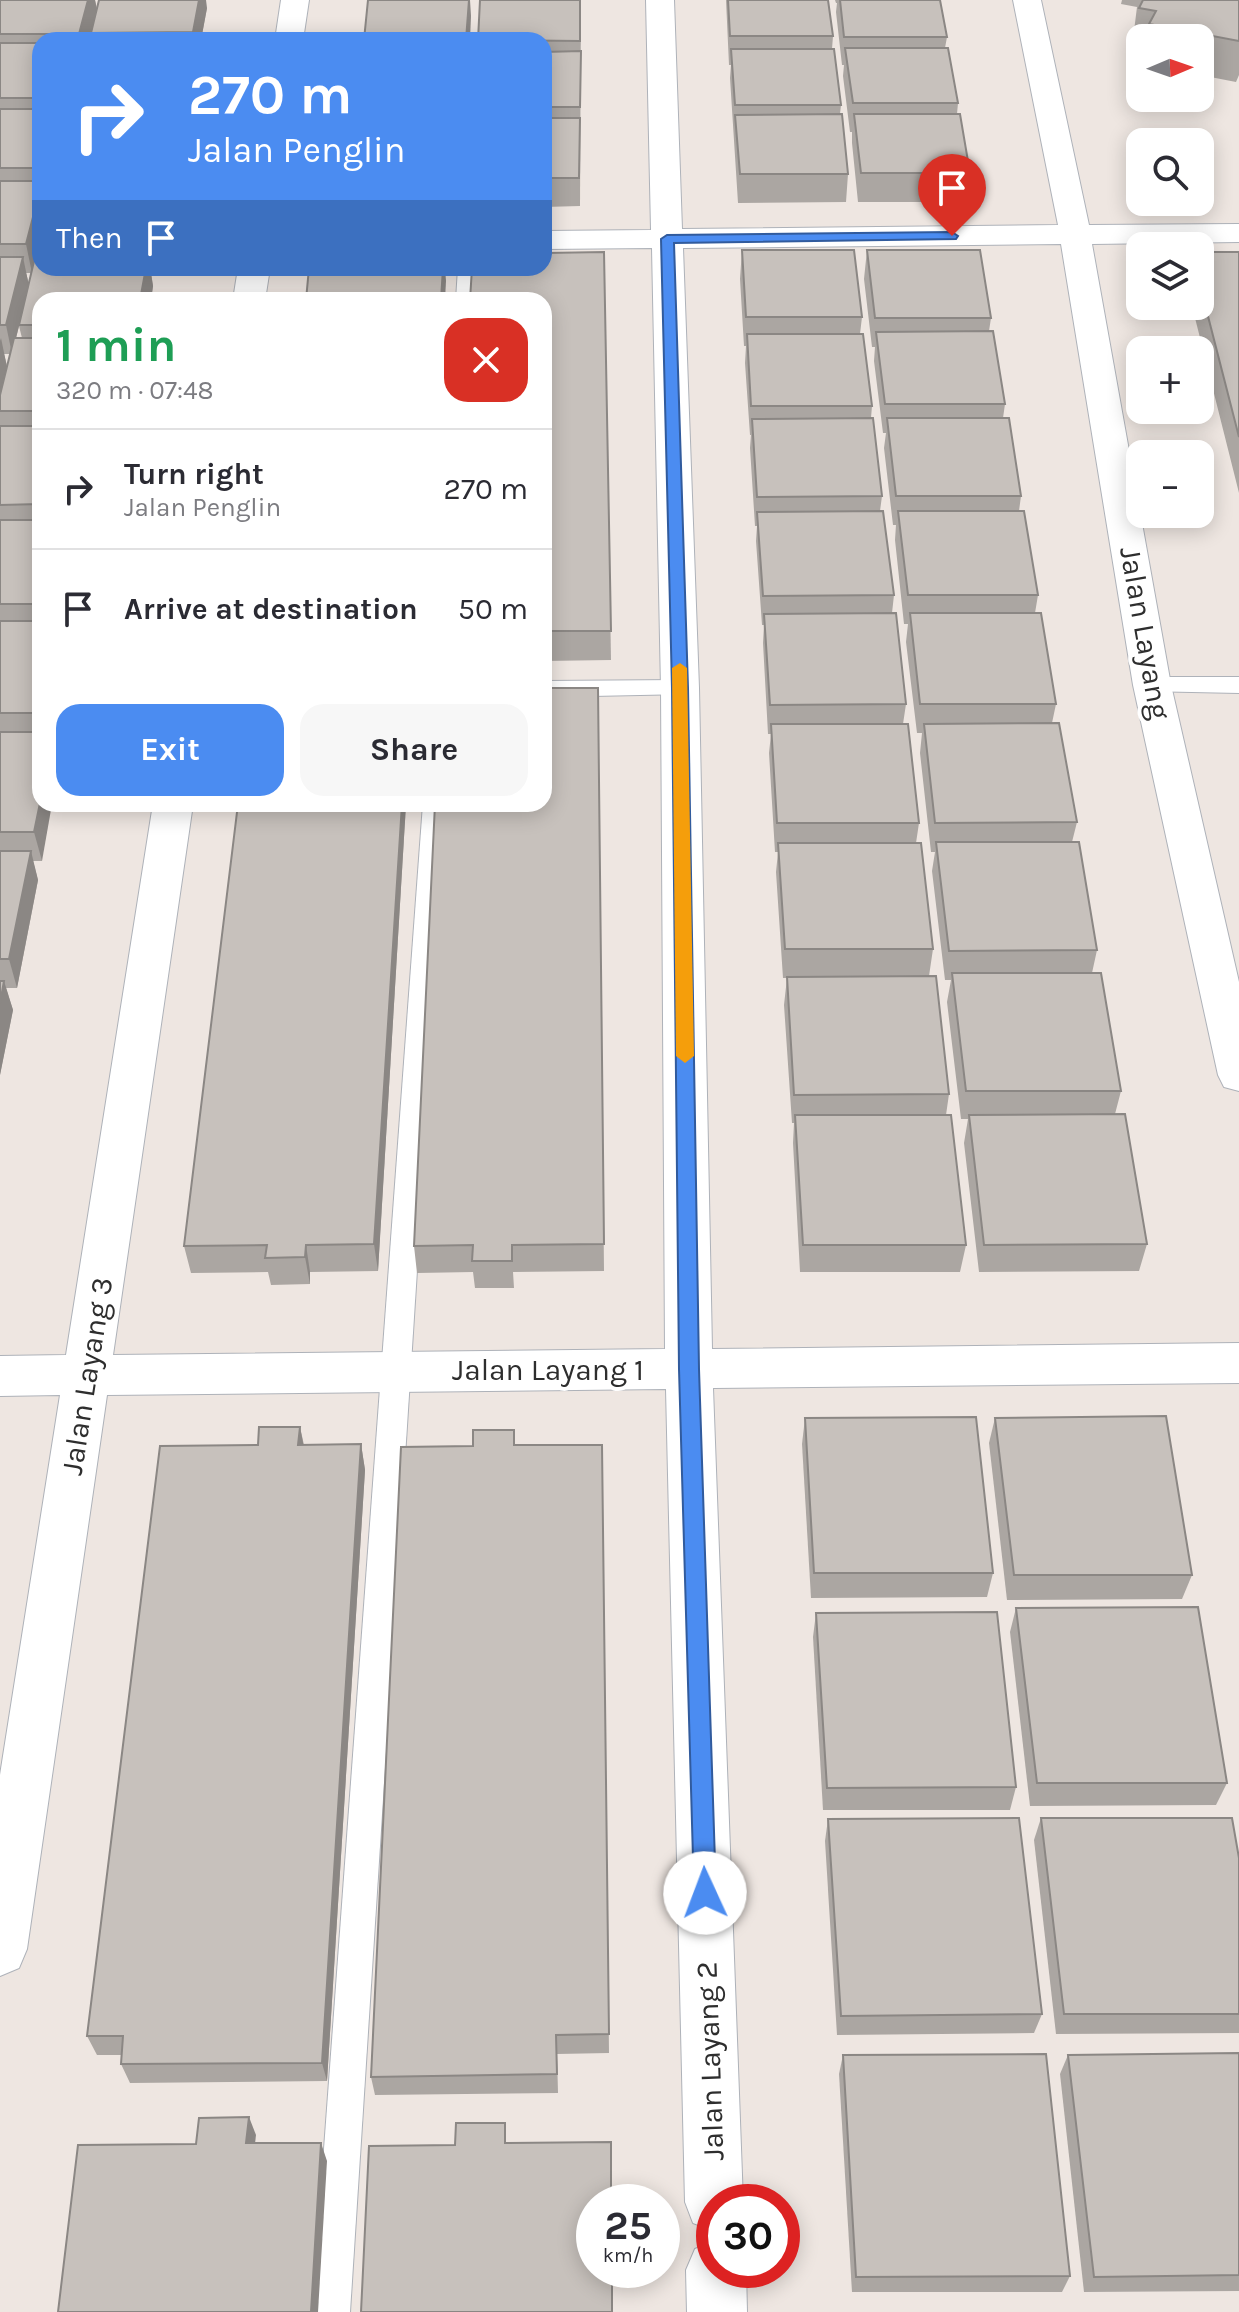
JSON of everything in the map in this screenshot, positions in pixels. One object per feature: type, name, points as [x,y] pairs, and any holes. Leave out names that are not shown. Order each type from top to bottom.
[{"type":"street","points":[[290,32],[295,0]]},
{"type":"street","name":"Jalan Layang 2","points":[[660,0],[680,688],[689,1369],[713,2184]]},
{"type":"street","name":"Jalan Layang","points":[[1027,0],[1075,235],[1152,685],[1239,1075]]},
{"type":"street","points":[[552,240],[1239,233]]},
{"type":"street","name":"Jalan Layang 3","points":[[0,1949],[172,812]]},
{"type":"street","name":"Jalan Layang 1","points":[[0,1376],[1239,1363]]},
{"type":"street","points":[[716,2288],[717,2312]]},
{"type":"lane","points":[[1152,685],[1239,685]]},
{"type":"lane","points":[[552,689],[680,688]]},
{"type":"lane","points":[[331,2312],[393,1371],[434,812]]},
{"type":"building","points":[[0,0],[88,0],[80,32],[0,34]]},
{"type":"building","points":[[99,0],[199,0],[193,32],[91,32]]},
{"type":"building","points":[[368,0],[469,0],[467,32],[365,32]]},
{"type":"building","points":[[480,0],[580,0],[580,41],[552,41],[552,32],[478,32]]},
{"type":"building","points":[[728,0],[828,0],[833,36],[730,36]]},
{"type":"building","points":[[840,0],[940,0],[947,37],[844,37]]},
{"type":"building","points":[[1143,0],[1239,0],[1239,41],[1214,36],[1214,24],[1149,24],[1156,11],[1139,8]]},
{"type":"building","points":[[0,43],[32,43],[32,98],[0,98]]},
{"type":"building","points":[[845,48],[948,48],[958,103],[853,103]]},
{"type":"building","points":[[731,49],[834,49],[841,105],[735,105]]},
{"type":"building","points":[[581,51],[580,107],[552,107],[552,52]]},
{"type":"building","points":[[0,109],[32,109],[32,168],[0,168]]},
{"type":"building","points":[[842,114],[848,174],[740,174],[735,115]]},
{"type":"building","points":[[854,114],[960,114],[970,173],[861,173]]},
{"type":"building","points":[[552,118],[580,118],[579,178],[552,178]]},
{"type":"building","points":[[0,181],[32,181],[32,221],[26,244],[0,244]]},
{"type":"building","points":[[742,250],[854,250],[862,317],[746,317]]},
{"type":"building","points":[[867,250],[980,250],[991,318],[875,318]]},
{"type":"building","points":[[604,252],[611,631],[552,631],[552,292],[470,292],[472,276],[552,276],[552,253]]},
{"type":"building","points":[[1214,252],[1239,252],[1239,437],[1214,336],[1209,320],[1214,320]]},
{"type":"building","points":[[0,257],[23,257],[6,325],[0,325]]},
{"type":"building","points":[[32,270],[32,276],[144,276],[142,292],[32,292],[32,325],[19,325]]},
{"type":"building","points":[[308,276],[442,276],[442,292],[307,292]]},
{"type":"building","points":[[993,331],[1005,404],[885,404],[876,332]]},
{"type":"building","points":[[747,334],[863,334],[872,406],[751,406]]},
{"type":"building","points":[[14,338],[32,338],[32,411],[0,411],[0,395]]},
{"type":"building","points":[[873,418],[882,496],[757,497],[752,419]]},
{"type":"building","points":[[887,418],[1009,418],[1021,496],[896,496]]},
{"type":"building","points":[[0,426],[32,426],[32,504],[0,505]]},
{"type":"building","points":[[883,511],[894,595],[763,596],[757,512]]},
{"type":"building","points":[[898,511],[1024,511],[1038,595],[908,595]]},
{"type":"building","points":[[0,520],[32,520],[32,604],[0,604]]},
{"type":"building","points":[[896,613],[906,704],[770,705],[764,614]]},
{"type":"building","points":[[910,613],[1041,613],[1056,704],[920,704]]},
{"type":"building","points":[[0,621],[32,621],[32,713],[0,713]]},
{"type":"building","points":[[552,688],[598,688],[604,1244],[512,1245],[512,1261],[472,1261],[473,1245],[414,1246],[435,812],[552,812]]},
{"type":"building","points":[[1059,723],[1077,822],[935,823],[924,724]]},
{"type":"building","points":[[771,724],[908,724],[919,823],[777,823]]},
{"type":"building","points":[[0,732],[32,732],[32,812],[38,812],[34,832],[0,832]]},
{"type":"building","points":[[237,812],[401,812],[374,1244],[306,1245],[305,1257],[265,1258],[267,1245],[184,1246]]},
{"type":"building","points":[[936,842],[1079,842],[1097,950],[949,951]]},
{"type":"building","points":[[778,843],[921,843],[933,949],[785,949]]},
{"type":"building","points":[[0,851],[31,851],[9,959],[0,959]]},
{"type":"building","points":[[952,973],[1101,973],[1121,1091],[966,1091]]},
{"type":"building","points":[[936,976],[949,1094],[794,1095],[787,977]]},
{"type":"building","points":[[0,981],[4,981],[0,1003]]},
{"type":"building","points":[[1125,1114],[1147,1244],[984,1245],[969,1115]]},
{"type":"building","points":[[795,1115],[951,1115],[966,1245],[803,1245]]},
{"type":"building","points":[[1166,1416],[1192,1575],[1014,1575],[995,1418]]},
{"type":"building","points":[[976,1417],[993,1573],[814,1573],[805,1418]]},
{"type":"building","points":[[259,1427],[300,1427],[298,1445],[361,1444],[322,2063],[121,2064],[123,2036],[87,2036],[160,1446],[258,1445]]},
{"type":"building","points":[[473,1430],[514,1430],[514,1445],[602,1445],[609,2034],[556,2035],[557,2074],[371,2077],[401,1447],[473,1446]]},
{"type":"building","points":[[1198,1607],[1227,1783],[1037,1783],[1016,1608]]},
{"type":"building","points":[[997,1612],[1016,1787],[827,1788],[816,1613]]},
{"type":"building","points":[[1019,1818],[1042,2014],[841,2016],[828,1819]]},
{"type":"building","points":[[1041,1818],[1232,1818],[1239,1858],[1239,2014],[1064,2014]]},
{"type":"building","points":[[1239,2053],[1239,2275],[1094,2277],[1068,2055]]},
{"type":"building","points":[[1046,2054],[1070,2276],[856,2277],[843,2055]]},
{"type":"building","points":[[249,2117],[246,2143],[321,2143],[311,2312],[58,2312],[78,2145],[196,2144],[199,2118]]},
{"type":"building","points":[[456,2123],[505,2123],[505,2143],[611,2142],[611,2184],[576,2184],[576,2288],[612,2288],[612,2312],[361,2312],[369,2146],[455,2145]]},
{"type":"slow traffic","points":[[680,668],[685,1056]]},
{"type":"route","points":[[705,1893],[689,1369],[680,688],[667,239],[952,236]]}]
